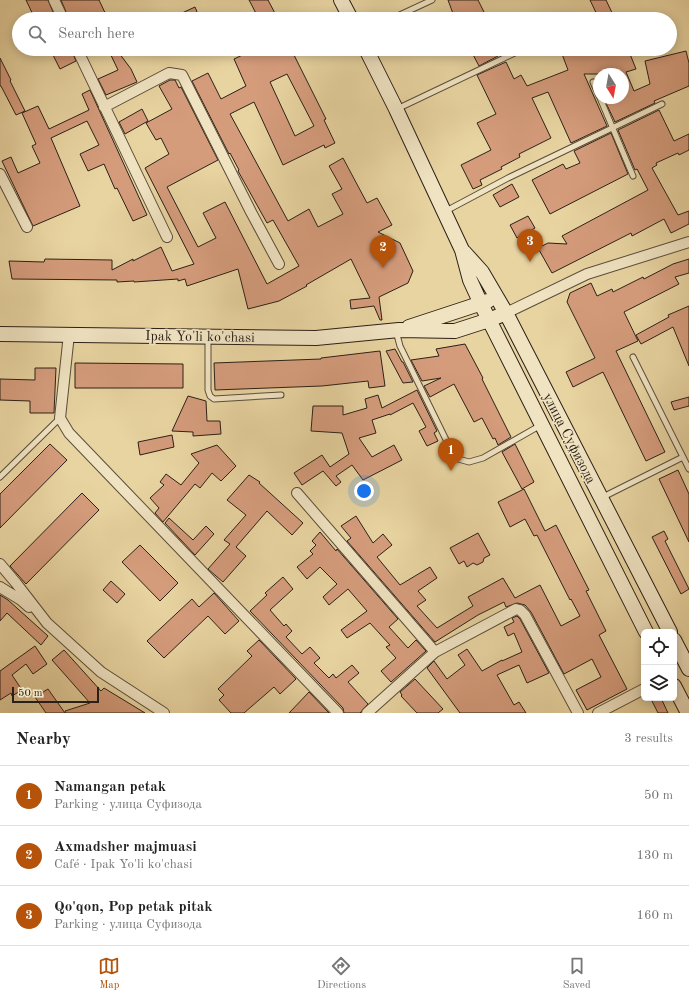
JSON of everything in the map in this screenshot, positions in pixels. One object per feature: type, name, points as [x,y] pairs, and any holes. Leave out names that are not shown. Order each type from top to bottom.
[{"type":"main road","points":[[341,0],[347,12]]},
{"type":"main road","points":[[370,56],[462,250]]},
{"type":"main road","name":"улица Суфизода","points":[[462,250],[482,272],[506,313],[668,629]]},
{"type":"main road","name":"улица Суфизода","points":[[462,250],[470,280],[481,304],[644,629]]},
{"type":"main road","name":"Ipak Yo'li ko'chasi","points":[[398,331],[481,304],[497,297]]},
{"type":"main road","name":"Ipak Yo'li ko'chasi","points":[[0,334],[316,338],[398,331],[455,331],[506,313]]},
{"type":"main road","points":[[677,646],[689,668]]},
{"type":"main road","points":[[677,692],[688,713]]},
{"type":"street","points":[[54,0],[60,12]]},
{"type":"street","points":[[80,56],[167,237]]},
{"type":"street","points":[[104,107],[169,73],[182,74],[251,212],[280,264]]},
{"type":"street","points":[[0,174],[27,227]]},
{"type":"street","points":[[506,313],[587,274],[689,242]]},
{"type":"street","points":[[68,334],[60,418],[69,433],[338,713]]},
{"type":"street","points":[[297,493],[435,652]]},
{"type":"street","points":[[0,564],[47,623]]},
{"type":"street","points":[[0,587],[21,600],[101,672],[164,713]]},
{"type":"street","points":[[367,713],[435,652],[516,609],[525,614],[578,713]]},
{"type":"street","points":[[598,713],[641,691]]},
{"type":"lane","points":[[406,12],[432,0]]},
{"type":"lane","points":[[396,109],[508,56]]},
{"type":"lane","points":[[602,104],[633,176]]},
{"type":"lane","points":[[444,212],[508,178],[662,104]]},
{"type":"lane","points":[[398,331],[400,346],[455,458],[469,462],[483,458],[542,424]]},
{"type":"lane","points":[[208,336],[208,390],[210,396],[214,399],[282,395]]},
{"type":"lane","points":[[633,357],[689,469]]},
{"type":"lane","points":[[0,477],[60,418]]},
{"type":"lane","points":[[601,498],[683,457]]},
{"type":"building","points":[[26,0],[48,0],[53,12],[32,12]]},
{"type":"building","points":[[61,0],[99,0],[105,12],[66,12]]},
{"type":"building","points":[[249,0],[268,0],[274,12],[255,12]]},
{"type":"building","points":[[448,0],[478,0],[484,12],[452,12]]},
{"type":"building","points":[[590,0],[606,0],[612,12],[596,12]]},
{"type":"building","points":[[195,7],[197,12],[184,12]]},
{"type":"building","points":[[686,51],[689,63],[689,86],[654,101],[655,103],[615,122],[606,104],[629,104],[629,79],[634,91],[650,84],[645,61],[666,56],[677,56],[677,53]]},
{"type":"building","points":[[54,56],[74,56],[76,61],[60,69]]},
{"type":"building","points":[[111,56],[121,56],[131,69],[137,82],[106,95],[98,79],[118,70]]},
{"type":"building","points":[[240,56],[294,56],[326,119],[324,120],[335,143],[325,148],[324,145],[283,165],[254,102],[230,114],[288,221],[309,209],[318,227],[343,214],[332,194],[342,189],[329,166],[343,158],[367,203],[377,198],[392,225],[378,232],[400,243],[413,271],[408,283],[379,297],[382,320],[380,320],[374,306],[351,309],[350,300],[370,298],[351,259],[279,301],[248,309],[238,269],[187,286],[185,279],[178,281],[178,279],[117,282],[117,280],[12,279],[9,261],[44,262],[45,259],[112,260],[112,270],[161,247],[172,271],[194,264],[145,168],[169,154],[161,138],[156,140],[146,123],[172,109],[159,86],[170,80],[175,80],[179,88],[181,87],[218,160],[167,187],[198,247],[216,238],[203,213],[225,202],[267,284],[299,266],[273,220],[267,223],[238,171],[239,170],[230,153],[229,154],[192,81],[208,73],[221,99],[246,86],[234,59]],"holes":[[[287,74],[314,126],[295,136],[270,82]]]},
{"type":"building","points":[[474,56],[498,56],[479,66]]},
{"type":"building","points":[[563,56],[631,56],[636,69],[629,71],[629,68],[593,68],[593,74],[584,74],[593,94],[593,104],[597,104],[607,126],[571,143],[548,92],[532,98],[551,138],[519,154],[520,157],[501,167],[502,169],[480,180],[482,185],[473,189],[461,165],[491,150],[477,123],[496,114],[477,75],[506,62],[514,79],[521,75],[527,86],[568,70]]},
{"type":"building","points":[[0,58],[25,111],[16,115],[0,86]]},
{"type":"building","points":[[90,90],[147,215],[133,221],[117,188],[115,189],[104,164],[88,171],[80,154],[99,145],[87,121],[51,138],[80,206],[33,226],[2,161],[11,157],[18,173],[40,163],[32,146],[36,144],[22,113],[38,106],[49,129],[89,110],[82,94]]},
{"type":"building","points":[[142,109],[148,121],[125,134],[119,122]]},
{"type":"building","points":[[659,110],[674,141],[689,134],[689,150],[679,155],[678,153],[656,163],[657,165],[652,168],[678,215],[689,211],[689,224],[671,233],[664,219],[632,236],[631,233],[552,273],[538,248],[548,243],[567,244],[562,236],[648,190],[637,169],[635,170],[618,130]]},
{"type":"building","points":[[611,133],[628,174],[550,214],[532,180],[563,164],[566,169],[580,163],[574,151]]},
{"type":"building","points":[[512,184],[519,197],[500,207],[493,195]]},
{"type":"building","points":[[528,216],[535,228],[517,238],[510,225]]},
{"type":"building","points":[[689,259],[689,273],[675,277],[679,284],[624,312],[638,341],[616,351],[665,452],[646,461],[603,372],[573,387],[566,372],[595,358],[567,302],[570,293],[591,283],[597,296],[612,289],[613,292],[643,277],[644,279],[673,264]]},
{"type":"building","points":[[689,306],[689,366],[673,327],[641,344],[636,335],[669,317],[668,315]]},
{"type":"building","points":[[465,344],[511,437],[498,445],[495,438],[493,439],[482,418],[474,422],[454,384],[430,397],[424,386],[441,378],[422,381],[411,360],[439,356],[436,349]]},
{"type":"building","points":[[395,349],[413,382],[403,383],[386,351]]},
{"type":"building","points":[[380,351],[385,386],[369,388],[368,381],[322,386],[215,390],[214,363],[321,359]]},
{"type":"building","points":[[75,363],[183,364],[183,388],[75,388]]},
{"type":"building","points":[[35,368],[56,368],[54,413],[30,413],[30,401],[0,400],[0,379],[35,380]]},
{"type":"building","points":[[417,390],[437,431],[434,433],[438,441],[427,446],[419,431],[426,427],[413,403],[390,415],[372,420],[376,433],[359,438],[372,457],[394,445],[402,460],[363,480],[352,465],[336,476],[341,482],[336,486],[323,471],[302,485],[294,473],[322,455],[330,467],[349,454],[342,433],[311,431],[313,406],[343,406],[343,415],[367,408],[365,399],[378,395],[382,408]]},
{"type":"building","points":[[188,396],[206,401],[207,421],[220,421],[221,434],[193,436],[193,432],[172,431]]},
{"type":"building","points":[[689,397],[689,406],[674,410],[671,402]]},
{"type":"building","points":[[172,435],[174,447],[140,455],[138,442]]},
{"type":"building","points":[[50,444],[67,460],[0,528],[0,494]]},
{"type":"building","points":[[515,444],[534,482],[522,489],[502,452]]},
{"type":"building","points":[[217,445],[236,466],[221,481],[212,473],[200,488],[195,484],[163,522],[155,513],[159,508],[150,498],[164,485],[160,482],[166,474],[181,485],[199,463],[191,454]]},
{"type":"building","points":[[678,470],[689,494],[689,542],[659,479]]},
{"type":"building","points":[[249,475],[260,482],[259,483],[303,523],[292,535],[267,511],[236,547],[246,556],[223,582],[208,569],[230,544],[224,540],[246,515],[227,500]]},
{"type":"building","points":[[524,489],[545,531],[556,525],[589,590],[586,591],[606,631],[599,635],[627,689],[587,710],[576,690],[601,677],[592,659],[564,674],[531,612],[525,605],[517,603],[506,607],[504,602],[478,615],[435,642],[347,541],[351,538],[341,526],[356,516],[373,543],[383,534],[392,545],[377,557],[400,585],[430,567],[437,578],[418,591],[426,600],[417,606],[437,628],[473,606],[468,597],[503,578],[515,598],[540,585],[561,626],[580,616],[571,599],[570,600],[537,535],[534,536],[525,519],[510,527],[498,502]]},
{"type":"building","points":[[82,493],[99,510],[26,584],[10,566]]},
{"type":"building","points":[[169,518],[193,540],[206,526],[214,534],[195,555],[165,523]]},
{"type":"building","points":[[664,531],[668,539],[665,541],[689,589],[681,594],[652,537]]},
{"type":"building","points":[[320,532],[336,551],[337,549],[398,619],[389,627],[408,648],[416,640],[426,651],[391,682],[381,671],[396,658],[386,647],[390,645],[370,623],[347,638],[341,630],[367,611],[348,589],[329,605],[323,597],[337,584],[320,567],[307,579],[297,567],[313,554],[310,551],[316,545],[312,541]]},
{"type":"building","points":[[478,533],[490,555],[484,558],[483,562],[477,565],[473,563],[467,567],[464,561],[459,564],[450,548]]},
{"type":"building","points":[[140,545],[178,583],[160,601],[122,562]]},
{"type":"building","points":[[283,577],[293,589],[270,610],[284,626],[286,624],[292,631],[286,637],[302,654],[310,647],[320,658],[314,663],[329,678],[333,674],[336,678],[352,665],[359,673],[348,682],[368,704],[360,713],[344,713],[343,708],[250,611],[267,595],[265,593]]},
{"type":"building","points":[[111,581],[125,594],[117,603],[103,590]]},
{"type":"building","points":[[214,593],[239,621],[225,634],[208,616],[164,658],[147,641],[192,599],[199,607]]},
{"type":"building","points":[[0,595],[8,600],[48,636],[41,645],[7,613],[0,621]]},
{"type":"building","points":[[517,616],[549,673],[527,683],[519,665],[497,675],[514,705],[519,702],[526,713],[460,713],[427,668],[434,661],[447,679],[465,665],[458,655],[467,649],[482,671],[502,660],[522,652],[514,633],[508,636],[504,627],[514,622],[512,618]]},
{"type":"building","points":[[259,640],[296,679],[280,694],[274,687],[244,713],[231,713],[219,700],[224,695],[218,689],[252,656],[247,651]]},
{"type":"building","points":[[35,646],[47,664],[33,674],[26,664],[12,675],[22,690],[12,696],[11,693],[0,700],[0,671]]},
{"type":"building","points":[[64,650],[101,691],[104,688],[145,713],[66,713],[65,711],[90,703],[52,660]]},
{"type":"building","points":[[415,679],[443,709],[438,713],[417,713],[401,696],[402,695],[400,692]]},
{"type":"building","points":[[48,689],[65,713],[46,713],[35,697]]},
{"type":"building","points":[[309,692],[329,713],[289,713]]},
{"type":"building","points":[[652,701],[662,701],[668,713],[658,713]]},
{"type":"place","name":"Qo'qon, Pop petak pitak","points":[[530,262]]},
{"type":"place","name":"Axmadsher majmuasi","points":[[383,268]]},
{"type":"place","name":"Namangan petak","points":[[451,471]]}]
